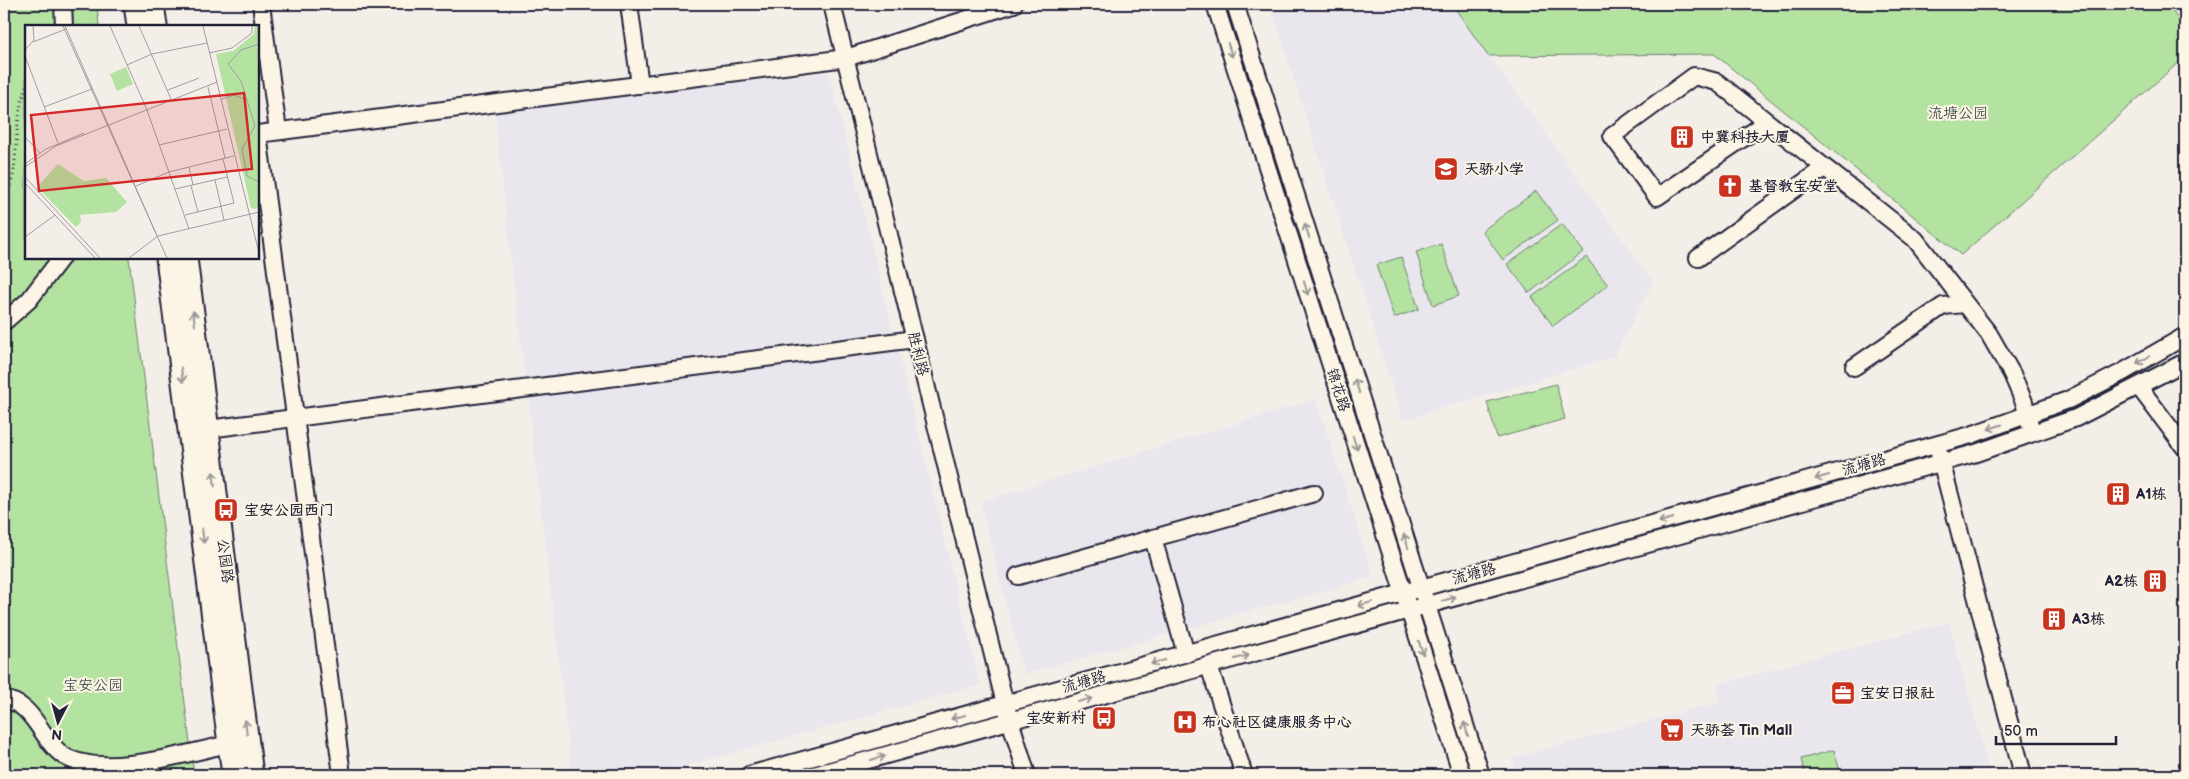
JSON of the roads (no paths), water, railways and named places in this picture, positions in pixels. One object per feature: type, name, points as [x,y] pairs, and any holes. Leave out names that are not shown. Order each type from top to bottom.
[{"type":"main road","points":[[135,4],[138,25]]},
{"type":"main road","points":[[153,4],[156,25]]},
{"type":"main road","name":"公园路","points":[[167,259],[233,775]]},
{"type":"main road","name":"公园路","points":[[186,259],[252,775]]},
{"type":"street","points":[[62,4],[64,25]]},
{"type":"street","points":[[261,4],[278,131]]},
{"type":"street","points":[[629,4],[640,84]]},
{"type":"street","name":"胜利路","points":[[832,4],[1004,704],[1027,775]]},
{"type":"street","points":[[259,134],[846,58],[1014,4]]},
{"type":"street","name":"锦花路","points":[[1215,4],[1462,775]]},
{"type":"street","name":"锦花路","points":[[1235,4],[1481,775]]},
{"type":"street","points":[[1768,122],[1657,197],[1612,136],[1694,76],[1717,82],[1768,122],[1824,168],[1915,239],[1989,334],[2012,374],[2033,434]]},
{"type":"street","points":[[259,142],[342,775]]},
{"type":"street","points":[[1698,258],[1824,168]]},
{"type":"street","points":[[4,322],[29,300],[60,259]]},
{"type":"street","points":[[1854,367],[1943,306],[1965,304]]},
{"type":"street","name":"流塘路","points":[[749,775],[1937,445],[2028,416],[2068,400],[2185,336]]},
{"type":"street","points":[[208,429],[915,339]]},
{"type":"street","name":"流塘路","points":[[814,775],[1941,462],[2033,434],[2076,418],[2185,362]]},
{"type":"street","points":[[2139,387],[2185,448]]},
{"type":"street","points":[[1937,445],[2023,775]]},
{"type":"street","points":[[1018,576],[1314,493]]},
{"type":"street","points":[[1153,538],[1186,654]]},
{"type":"street","points":[[1209,666],[1244,775]]},
{"type":"street","points":[[4,700],[17,703],[62,755],[78,763],[104,767],[123,765],[229,744]]},
{"type":"place","name":"中冀科技大厦","points":[[1682,137]]},
{"type":"place","name":"天骄小学","points":[[1446,169]]},
{"type":"place","name":"基督教宝安堂","points":[[1730,186]]},
{"type":"place","name":"A1栋","points":[[2118,494]]},
{"type":"place","name":"宝安公园西门","points":[[226,510]]},
{"type":"place","name":"A2栋","points":[[2155,581]]},
{"type":"place","name":"A3栋","points":[[2054,619]]},
{"type":"place","name":"宝安日报社","points":[[1843,693]]},
{"type":"place","name":"宝安新村","points":[[1104,718]]},
{"type":"place","name":"布心社区健康服务中心","points":[[1185,722]]},
{"type":"place","name":"天骄荟 Tin Mall","points":[[1672,730]]},
{"type":"park label","name":"流塘公园","points":[[1958,113]]},
{"type":"park label","name":"宝安公园","points":[[93,685]]}]
